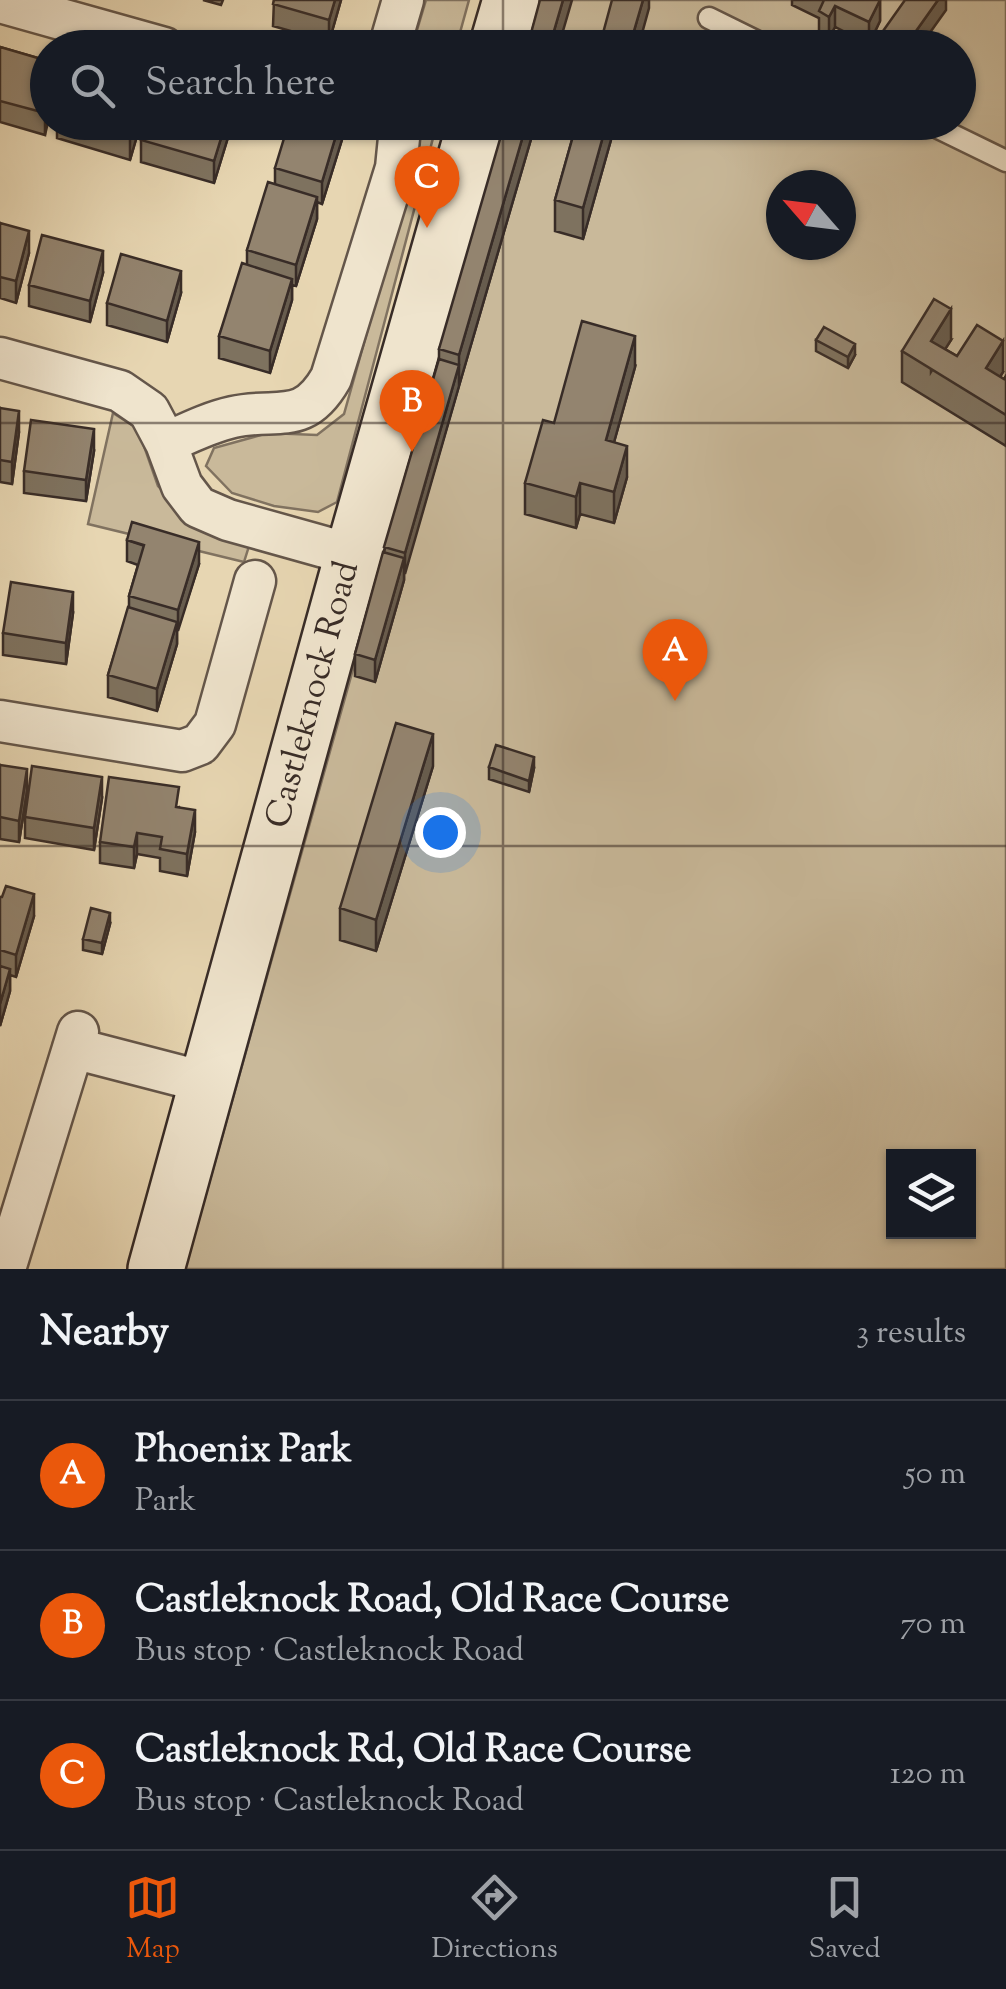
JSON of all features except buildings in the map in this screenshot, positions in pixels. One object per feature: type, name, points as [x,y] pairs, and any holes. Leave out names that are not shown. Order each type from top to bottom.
[{"type":"main road","points":[[502,30],[510,0]]},
{"type":"main road","name":"Castleknock Road","points":[[156,1269],[471,140]]},
{"type":"street","points":[[394,30],[403,0]]},
{"type":"street","points":[[0,2],[100,30]]},
{"type":"street","points":[[166,443],[236,416],[288,414],[308,407],[320,396],[330,378],[396,168],[399,140]]},
{"type":"street","points":[[0,358],[120,391],[149,411],[182,486],[198,507],[228,520],[353,555]]},
{"type":"street","points":[[0,721],[182,751],[200,744],[215,724],[254,580]]},
{"type":"street","points":[[5,1269],[76,1040],[208,1083]]},
{"type":"lane","points":[[708,18],[733,30]]},
{"type":"lane","points":[[963,140],[1006,161]]},
{"type":"shaded area","points":[[426,0],[469,0],[461,30],[417,30]]},
{"type":"shaded area","points":[[539,0],[1006,0],[1006,1269],[185,1269],[501,140],[976,140],[976,30],[531,30]]},
{"type":"shaded area","points":[[414,140],[433,140],[337,502],[318,512],[274,506],[232,493],[206,466],[214,448],[268,433],[317,435],[344,414],[416,158]]},
{"type":"shaded area","points":[[113,413],[138,429],[158,486],[195,523],[249,546],[244,562],[88,524]]},
{"type":"place","name":"Castleknock Rd, Old Race Course","points":[[427,228]]},
{"type":"place","name":"Castleknock Road, Old Race Course","points":[[412,452]]},
{"type":"place","name":"Phoenix Park","points":[[675,701]]}]
